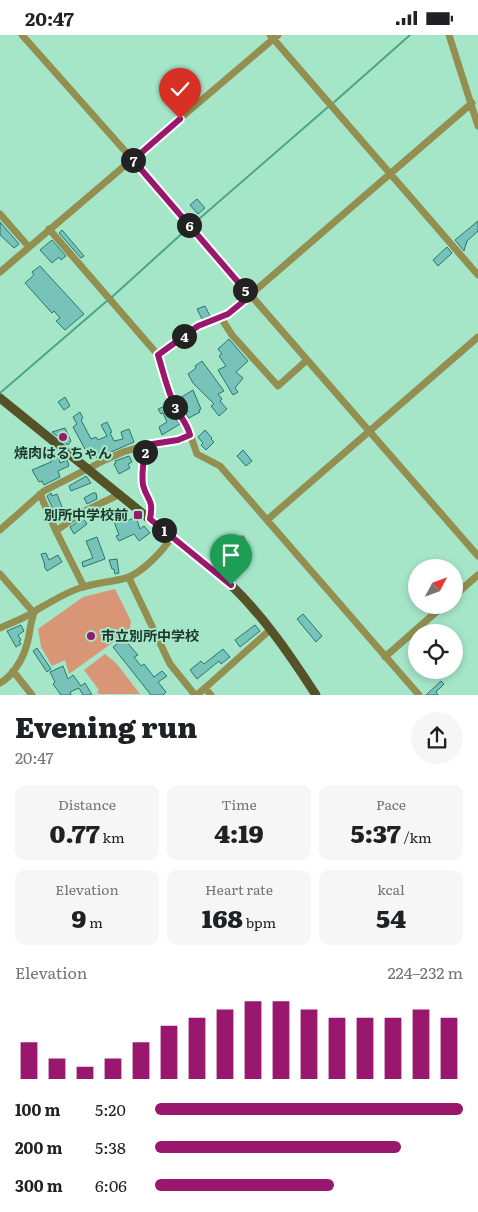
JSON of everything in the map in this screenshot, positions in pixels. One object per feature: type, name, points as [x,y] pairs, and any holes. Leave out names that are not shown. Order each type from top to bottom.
[{"type":"main road","points":[[0,398],[211,567],[250,603],[284,645],[316,695]]},
{"type":"street","points":[[22,35],[478,556]]},
{"type":"street","points":[[449,35],[478,126]]},
{"type":"street","points":[[0,271],[133,160],[274,36],[390,175],[478,275]]},
{"type":"street","points":[[158,355],[198,326],[228,314],[472,103]]},
{"type":"street","points":[[0,214],[28,246]]},
{"type":"street","points":[[49,229],[158,355],[170,398],[186,423],[197,454],[220,465],[419,695]]},
{"type":"street","points":[[221,318],[232,335],[278,386],[307,360]]},
{"type":"street","points":[[267,520],[478,337]]},
{"type":"street","points":[[0,530],[44,491],[123,452],[146,445],[178,440],[190,435]]},
{"type":"street","points":[[146,445],[143,473],[144,486],[153,506],[150,519]]},
{"type":"street","points":[[40,494],[84,587]]},
{"type":"street","points":[[56,531],[81,513],[120,494]]},
{"type":"street","points":[[0,683],[13,671],[27,645],[31,621],[38,609],[78,589],[128,577],[140,571],[167,544],[172,536]]},
{"type":"street","points":[[211,567],[242,539]]},
{"type":"street","points":[[0,574],[34,613]]},
{"type":"street","points":[[463,588],[478,575]]},
{"type":"street","points":[[128,577],[170,664],[196,695],[271,629]]},
{"type":"street","points":[[0,628],[34,613]]},
{"type":"street","points":[[385,657],[434,614]]},
{"type":"street","points":[[13,671],[32,695]]},
{"type":"street","points":[[205,688],[211,695]]},
{"type":"shaded area","points":[[115,589],[131,621],[130,630],[69,674],[65,660],[52,666],[41,647],[38,629],[83,597]]},
{"type":"shaded area","points":[[105,654],[116,663],[140,694],[99,694],[97,692],[99,690],[84,670]]},
{"type":"building","points":[[197,199],[205,208],[198,214],[190,205]]},
{"type":"building","points":[[478,221],[478,231],[467,241],[464,251],[455,240]]},
{"type":"building","points":[[0,222],[19,244],[14,248],[0,235]]},
{"type":"building","points":[[62,230],[84,256],[81,258],[59,233]]},
{"type":"building","points":[[52,240],[66,256],[61,260],[59,257],[52,263],[40,250]]},
{"type":"building","points":[[447,247],[452,253],[438,266],[433,260]]},
{"type":"building","points":[[40,266],[84,314],[65,330],[56,321],[60,318],[54,311],[52,313],[25,283],[34,275],[32,272]]},
{"type":"building","points":[[205,306],[210,316],[202,319],[197,309]]},
{"type":"building","points":[[229,339],[248,361],[236,372],[243,378],[235,388],[238,392],[233,395],[218,370],[226,366],[219,356],[222,354],[218,349]]},
{"type":"building","points":[[202,361],[224,391],[218,394],[222,399],[220,401],[227,409],[219,416],[211,406],[214,404],[193,383],[188,374]]},
{"type":"building","points":[[193,390],[201,409],[199,410],[200,412],[189,418],[186,414],[188,411],[180,398]]},
{"type":"building","points":[[65,397],[70,406],[64,410],[58,402]]},
{"type":"building","points":[[167,405],[172,416],[180,424],[162,435],[159,427],[167,422],[163,413],[161,414],[158,409]]},
{"type":"building","points":[[80,412],[83,418],[81,420],[91,439],[96,437],[98,440],[107,436],[101,425],[107,422],[114,441],[123,439],[121,432],[129,429],[134,442],[97,458],[92,449],[86,451],[73,427],[77,424],[73,417]]},
{"type":"building","name":"焼肉はるちゃん","points":[[65,428],[71,441],[68,445],[52,432]]},
{"type":"building","points":[[205,430],[214,442],[206,450],[201,445],[203,443],[198,437]]},
{"type":"building","points":[[243,450],[252,461],[246,466],[237,456]]},
{"type":"building","points":[[58,453],[60,463],[67,460],[69,466],[58,471],[60,477],[44,485],[42,481],[39,482],[32,470],[51,462],[51,455]]},
{"type":"building","points":[[129,456],[132,462],[128,464],[130,468],[119,474],[114,464],[116,463],[115,461]]},
{"type":"building","points":[[86,476],[91,483],[71,491],[69,486]]},
{"type":"building","points":[[51,493],[52,496],[57,494],[66,517],[59,522],[47,496]]},
{"type":"building","points":[[96,493],[97,499],[87,504],[84,498]]},
{"type":"building","points":[[122,512],[127,521],[136,517],[140,529],[144,526],[150,533],[139,541],[134,534],[119,541],[116,536],[119,535],[112,516]]},
{"type":"building","points":[[83,518],[87,524],[74,534],[70,527]]},
{"type":"building","points":[[97,537],[105,559],[83,567],[82,562],[93,558],[86,541]]},
{"type":"building","points":[[46,553],[49,560],[58,555],[62,562],[47,571],[41,554]]},
{"type":"building","points":[[117,559],[119,573],[115,574],[109,560]]},
{"type":"building","points":[[303,614],[322,636],[316,642],[297,619]]},
{"type":"building","points":[[21,625],[24,631],[18,635],[21,644],[16,647],[7,631]]},
{"type":"building","points":[[255,625],[260,631],[240,647],[235,640]]},
{"type":"building","points":[[124,639],[138,655],[134,657],[141,666],[144,664],[154,677],[162,671],[167,676],[158,682],[166,692],[163,695],[151,695],[113,647]]},
{"type":"building","points":[[37,648],[51,669],[47,672],[33,651]]},
{"type":"building","points":[[223,649],[230,657],[221,664],[219,661],[197,679],[190,670],[201,661],[204,664]]},
{"type":"building","points":[[63,666],[68,679],[73,675],[81,686],[85,683],[92,695],[83,695],[79,688],[70,692],[71,695],[61,695],[53,684],[55,682],[50,672]]},
{"type":"building","points":[[441,681],[444,684],[436,692],[438,695],[426,695]]},
{"type":"waterway","points":[[332,104],[410,35]]},
{"type":"waterway","points":[[192,225],[328,107]]},
{"type":"waterway","points":[[112,297],[188,228]]},
{"type":"waterway","points":[[0,393],[108,300]]},
{"type":"place","name":"焼肉はるちゃん","points":[[63,437]]},
{"type":"place","name":"別所中学校前","points":[[138,515]]},
{"type":"place","name":"市立別所中学校","points":[[91,636]]},
{"type":"route","points":[[180,119],[133,160],[250,296],[228,314],[198,326],[158,355],[170,398],[186,423],[190,435],[178,440],[146,445],[143,473],[144,486],[153,506],[150,519],[231,585]]}]
